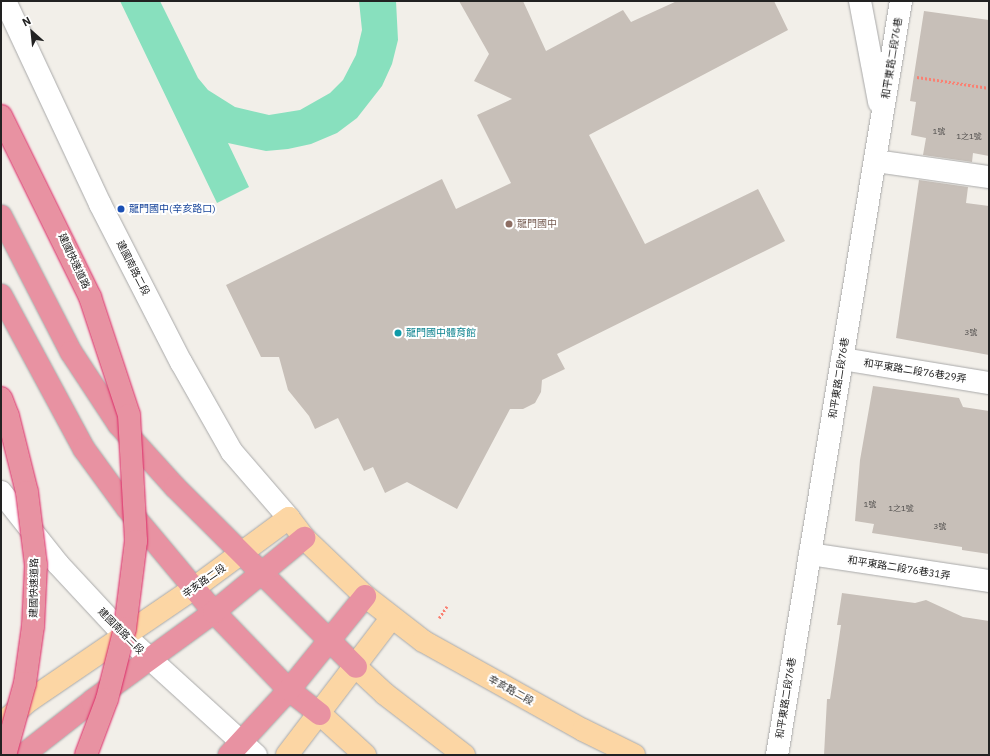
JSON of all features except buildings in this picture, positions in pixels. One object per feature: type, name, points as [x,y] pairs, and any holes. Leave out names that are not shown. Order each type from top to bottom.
[{"type":"highway","name":"建國快速道路","points":[[1,116],[90,297],[129,415],[136,541],[125,628],[107,699],[86,755]]},
{"type":"highway","points":[[1,216],[71,352],[119,425],[174,487],[356,667]]},
{"type":"highway","points":[[1,295],[84,449],[127,508],[214,612],[289,690],[320,714]]},
{"type":"highway","name":"建國快速道路","points":[[1,398],[8,416],[27,492],[36,565],[33,626],[24,683],[5,755]]},
{"type":"highway","points":[[23,755],[214,612],[304,538]]},
{"type":"highway","points":[[242,751],[365,596]]},
{"type":"main road","name":"辛亥路二段","points":[[1,724],[30,700],[194,588],[289,518],[304,538],[365,596],[423,641],[583,730],[634,755]]},
{"type":"main road","points":[[287,755],[356,667],[392,617]]},
{"type":"main road","points":[[356,667],[385,694],[464,755]]},
{"type":"main road","points":[[320,714],[365,755]]},
{"type":"street","name":"建國南路二段","points":[[5,1],[100,204],[181,362],[232,452],[289,518]]},
{"type":"street","points":[[860,1],[882,117]]},
{"type":"street","name":"和平東路二段76巷","points":[[777,755],[901,1]]},
{"type":"street","points":[[875,161],[989,177]]},
{"type":"street","name":"和平東路二段76巷29弄","points":[[842,359],[989,383]]},
{"type":"street","name":"建國南路二段","points":[[1,492],[58,564],[125,636],[242,751]]},
{"type":"street","name":"和平東路二段76巷31弄","points":[[810,554],[989,581]]},
{"type":"path","points":[[889,72],[989,88]]},
{"type":"green space","points":[[120,1],[160,1],[198,78],[208,90],[235,107],[269,115],[300,110],[330,93],[343,80],[356,55],[362,30],[359,1],[396,1],[398,40],[392,64],[382,86],[357,118],[337,133],[311,144],[288,149],[266,151],[228,143],[249,187],[217,203]]},
{"type":"place","name":"龍門國中(辛亥路口)","points":[[121,209]]},
{"type":"place","name":"龍門國中","points":[[509,224]]},
{"type":"place","name":"龍門國中體育館","points":[[398,333]]}]
